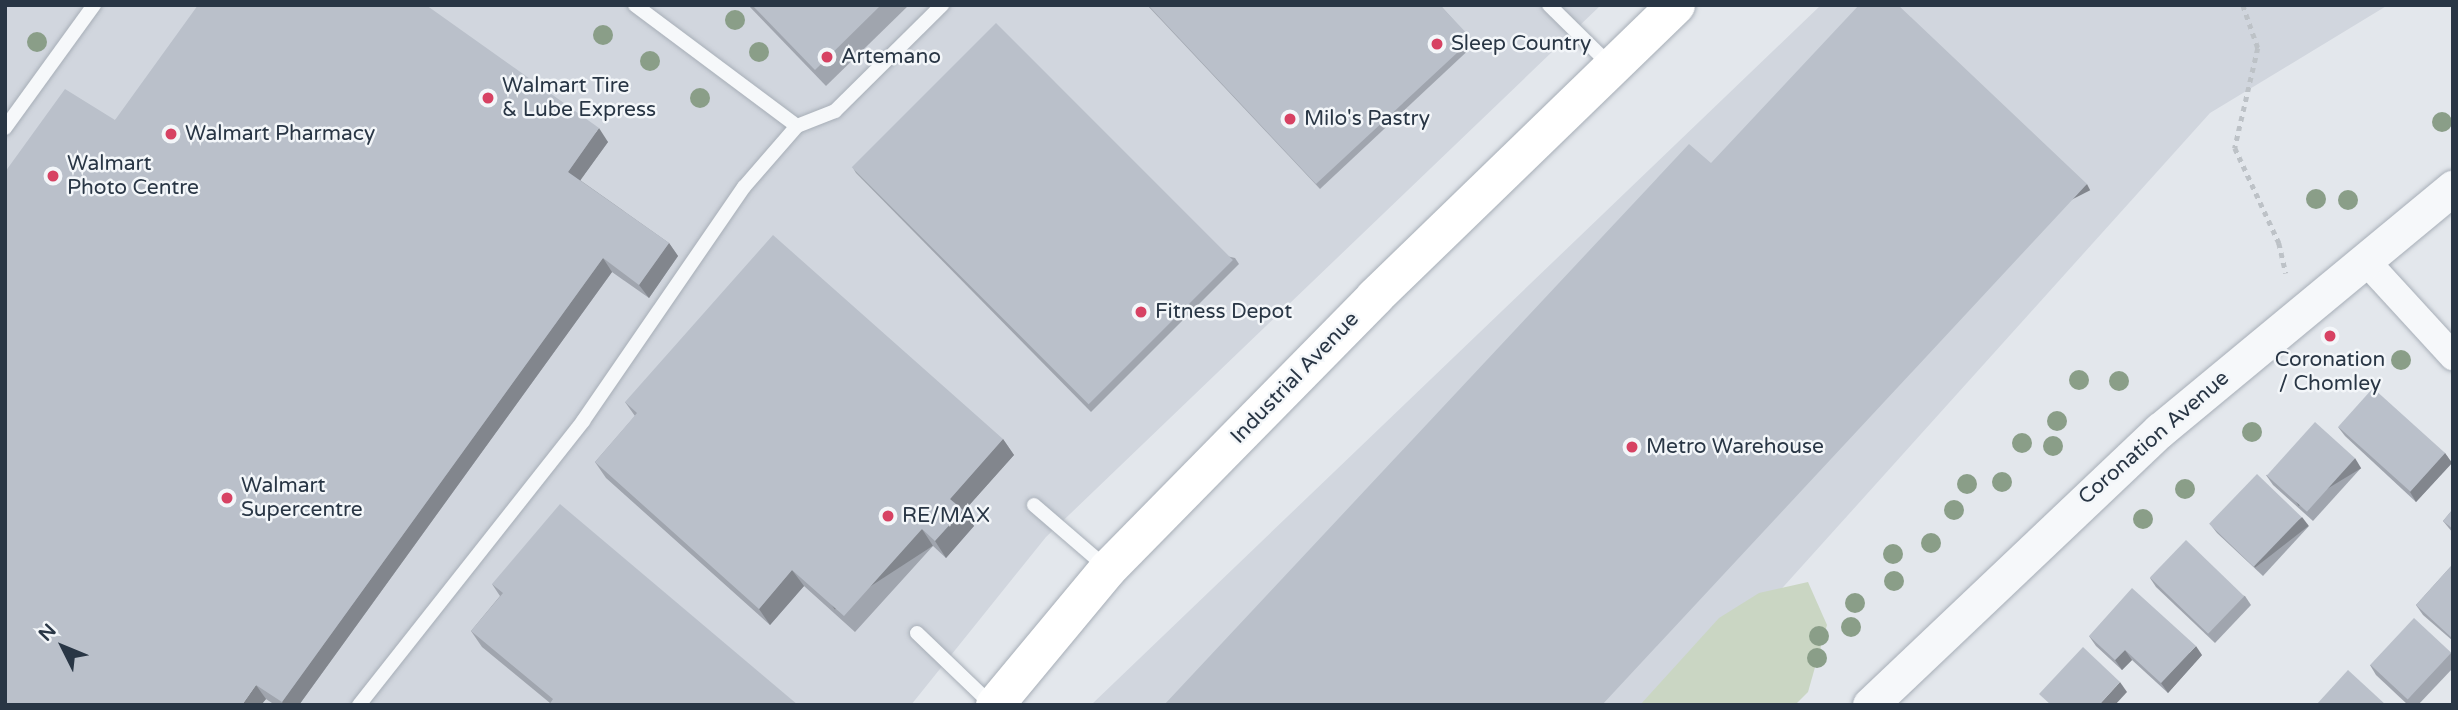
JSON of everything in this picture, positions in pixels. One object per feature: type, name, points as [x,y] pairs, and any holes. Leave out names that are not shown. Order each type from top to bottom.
[{"type":"main road","name":"Industrial Avenue","points":[[993,705],[1108,569],[1375,297],[1616,70],[1676,5]]},
{"type":"main road","name":"Industrial Avenue","points":[[1616,70],[1700,5]]},
{"type":"street","name":"Coronation Avenue","points":[[1870,705],[2160,430],[2453,188]]},
{"type":"street","points":[[2364,259],[2453,356]]},
{"type":"lane","points":[[5,128],[94,5]]},
{"type":"lane","points":[[635,5],[797,126]]},
{"type":"lane","points":[[359,705],[583,421],[744,187],[797,126],[835,111],[942,5]]},
{"type":"lane","points":[[1549,5],[1616,70]]},
{"type":"lane","points":[[1034,505],[1108,569]]},
{"type":"lane","points":[[917,634],[993,705]]},
{"type":"path","points":[[2243,5],[2258,48],[2235,148],[2286,273]]},
{"type":"shaded area","points":[[5,5],[1601,5],[1046,537],[911,705],[5,705]]},
{"type":"shaded area","name":"Metro Warehouse","points":[[1821,5],[2388,5],[2210,113],[1677,705],[1091,705]]},
{"type":"green space","points":[[1808,582],[1827,625],[1808,692],[1795,705],[1640,705],[1719,618],[1759,593]]},
{"type":"building","name":"Walmart Supercentre","points":[[198,5],[426,5],[599,128],[568,172],[669,243],[639,285],[603,258],[282,702],[256,685],[242,705],[5,705],[5,172],[65,89],[115,120]]},
{"type":"building","name":"Artemano","points":[[752,5],[881,5],[815,70]]},
{"type":"building","points":[[1148,5],[1440,5],[1472,39],[1316,184]]},
{"type":"building","name":"Metro Warehouse","points":[[1859,5],[1898,5],[2087,184],[1602,705],[1164,705],[1689,144],[1711,163]]},
{"type":"building","points":[[996,23],[1233,260],[1089,404],[852,167]]},
{"type":"building","points":[[773,235],[1003,439],[950,499],[963,510],[935,541],[922,529],[844,616],[792,570],[759,609],[595,462],[637,413],[625,402]]},
{"type":"building","points":[[2373,388],[2445,453],[2410,492],[2338,427]]},
{"type":"building","points":[[2315,422],[2355,458],[2307,512],[2267,476]]},
{"type":"building","points":[[2257,474],[2302,517],[2254,567],[2209,524]]},
{"type":"building","points":[[560,504],[798,705],[549,705],[553,699],[471,631],[503,593],[492,584]]},
{"type":"building","points":[[2453,509],[2453,529],[2443,521]]},
{"type":"building","points":[[2186,540],[2244,596],[2208,634],[2150,577]]},
{"type":"building","points":[[2453,564],[2453,637],[2452,638],[2416,605]]},
{"type":"building","points":[[2132,588],[2196,646],[2161,683],[2125,650],[2115,660],[2089,636]]},
{"type":"building","points":[[2414,618],[2451,653],[2408,700],[2370,665]]},
{"type":"building","points":[[2083,647],[2120,682],[2099,705],[2051,705],[2039,694]]},
{"type":"building","points":[[2348,670],[2386,705],[2316,705]]},
{"type":"place","name":"Sleep Country","points":[[1437,44]]},
{"type":"place","name":"Artemano","points":[[827,57]]},
{"type":"place","name":"Walmart Tire & Lube Express","points":[[488,98]]},
{"type":"place","name":"Milo's Pastry","points":[[1290,119]]},
{"type":"place","name":"Walmart Pharmacy","points":[[171,134]]},
{"type":"place","name":"Walmart Photo Centre","points":[[53,176]]},
{"type":"place","name":"Fitness Depot","points":[[1141,312]]},
{"type":"place","name":"Coronation / Chomley","points":[[2330,336]]},
{"type":"place","name":"Metro Warehouse","points":[[1632,447]]},
{"type":"place","name":"Walmart Supercentre","points":[[227,498]]},
{"type":"place","name":"RE/MAX","points":[[888,516]]}]
